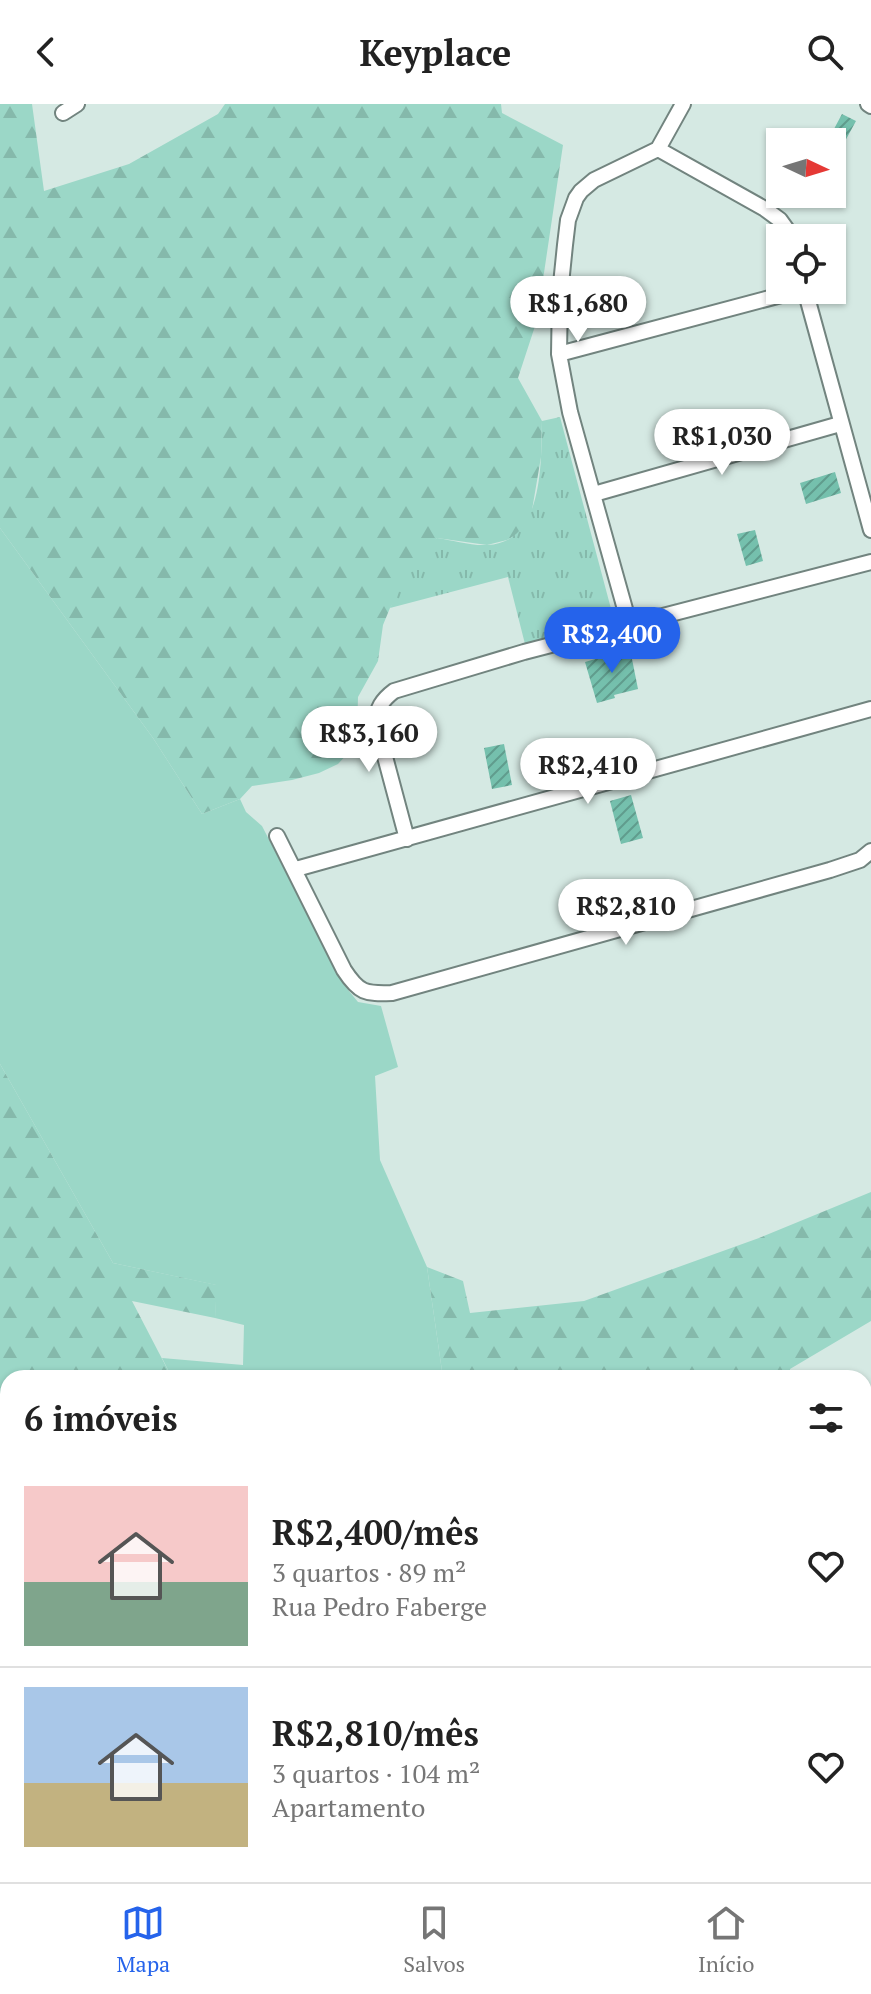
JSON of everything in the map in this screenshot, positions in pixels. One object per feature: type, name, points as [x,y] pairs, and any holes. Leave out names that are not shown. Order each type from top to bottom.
[{"type":"street","points":[[63,113],[77,104]]},
{"type":"street","points":[[630,627],[570,412],[559,354],[560,294],[568,220],[576,198],[594,180],[658,149],[683,104]]},
{"type":"street","points":[[658,149],[765,209],[783,224]]},
{"type":"street","points":[[559,354],[766,299]]},
{"type":"street","points":[[806,304],[871,530]]},
{"type":"street","points":[[594,494],[840,424]]},
{"type":"street","points":[[407,839],[376,723],[383,699],[394,691],[524,652],[630,627],[871,562]]},
{"type":"street","points":[[296,869],[513,806],[871,709]]},
{"type":"street","points":[[277,836],[353,984],[364,992],[392,993],[830,870],[860,860],[871,851]]},
{"type":"green space","points":[[0,104],[32,104],[44,191],[129,164],[218,114],[225,104],[501,104],[502,113],[563,145],[537,320],[518,378],[542,421],[541,457],[531,516],[519,533],[487,545],[437,538],[390,608],[383,625],[378,661],[358,697],[357,733],[350,751],[338,764],[292,780],[252,786],[240,799],[202,814],[153,738],[0,528]]},
{"type":"green space","points":[[560,417],[614,620],[526,648],[508,577],[390,608],[414,561],[437,538],[487,545],[506,541],[520,531],[536,498],[542,421]]},
{"type":"green space","points":[[0,528],[153,738],[202,814],[240,799],[246,812],[262,826],[344,985],[358,1002],[381,1006],[398,1067],[375,1076],[380,1160],[427,1267],[442,1370],[168,1370],[162,1358],[243,1365],[244,1325],[215,1318],[216,1285],[113,1263],[0,1064]]},
{"type":"green space","points":[[0,1064],[113,1263],[217,1285],[215,1318],[132,1301],[168,1370],[0,1370]]},
{"type":"green space","points":[[871,1192],[871,1321],[790,1370],[442,1370],[427,1267],[463,1281],[470,1313],[584,1301],[759,1238]]},
{"type":"building","points":[[842,114],[856,121],[846,139],[846,128],[834,128]]},
{"type":"building","points":[[835,472],[841,493],[806,504],[800,483]]},
{"type":"building","points":[[755,530],[763,561],[746,566],[737,534]]},
{"type":"building","points":[[630,649],[638,689],[597,703],[585,662]]},
{"type":"building","points":[[504,744],[512,785],[492,789],[484,748]]},
{"type":"building","points":[[631,795],[643,838],[621,844],[610,801]]}]
